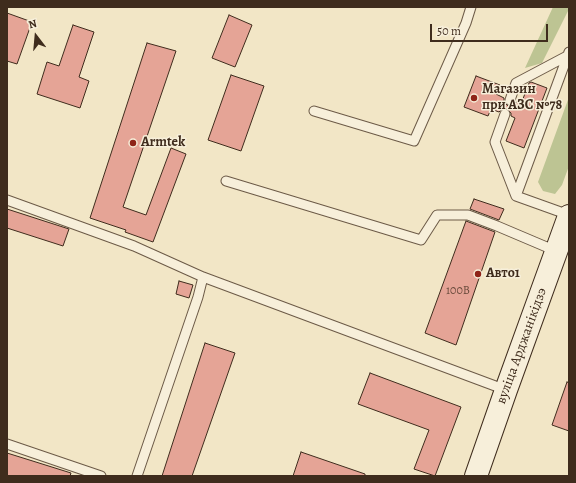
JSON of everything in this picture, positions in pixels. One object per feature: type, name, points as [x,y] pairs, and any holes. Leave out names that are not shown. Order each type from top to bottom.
[{"type":"main road","name":"вуліца Арджанікідзэ","points":[[476,476],[569,216]]},
{"type":"lane","points":[[314,111],[414,142],[466,23],[471,7]]},
{"type":"lane","points":[[510,100],[516,83],[568,54]]},
{"type":"lane","points":[[516,196],[568,54]]},
{"type":"lane","points":[[505,114],[495,142],[516,196],[569,216]]},
{"type":"lane","points":[[226,181],[420,240],[437,215],[468,216],[498,226],[556,251]]},
{"type":"lane","points":[[7,200],[134,246],[203,277],[506,390]]},
{"type":"lane","points":[[137,476],[198,297],[203,277]]},
{"type":"lane","points":[[7,444],[101,476]]},
{"type":"green space","points":[[553,7],[569,7],[569,9],[542,63],[525,68]]},
{"type":"green space","points":[[569,97],[569,166],[562,185],[555,194],[543,191],[538,182]]},
{"type":"building","points":[[7,13],[32,22],[17,64],[7,61]]},
{"type":"building","points":[[229,15],[252,25],[235,67],[212,58]]},
{"type":"building","points":[[73,25],[94,32],[79,77],[89,81],[80,108],[37,94],[47,62],[59,66]]},
{"type":"building","points":[[147,43],[176,51],[123,207],[146,215],[171,148],[186,154],[153,242],[125,232],[126,230],[90,218]]},
{"type":"building","points":[[231,75],[264,86],[241,151],[208,140]]},
{"type":"building","points":[[476,76],[500,85],[496,94],[504,98],[504,101],[508,106],[514,105],[516,102],[521,104],[529,83],[531,82],[547,88],[524,148],[506,141],[515,118],[511,116],[511,113],[507,109],[504,108],[499,112],[491,109],[488,116],[464,107]]},
{"type":"building","points":[[474,199],[504,209],[499,220],[470,209]]},
{"type":"building","points":[[7,209],[69,229],[63,246],[7,228]]},
{"type":"building","points":[[466,221],[495,232],[456,345],[425,333]]},
{"type":"building","points":[[179,281],[193,285],[189,298],[176,294]]},
{"type":"building","points":[[205,343],[235,353],[192,476],[162,476]]},
{"type":"building","points":[[370,373],[461,407],[435,476],[414,469],[429,430],[358,404]]},
{"type":"building","points":[[567,382],[569,383],[569,431],[552,425]]},
{"type":"building","points":[[301,452],[365,474],[365,476],[293,476]]},
{"type":"building","points":[[7,453],[71,473],[70,476],[7,476]]},
{"type":"place","name":"Магазин при АЗС №78","points":[[474,98]]},
{"type":"place","name":"Armtek","points":[[133,143]]},
{"type":"place","name":"Авто1","points":[[478,274]]}]
